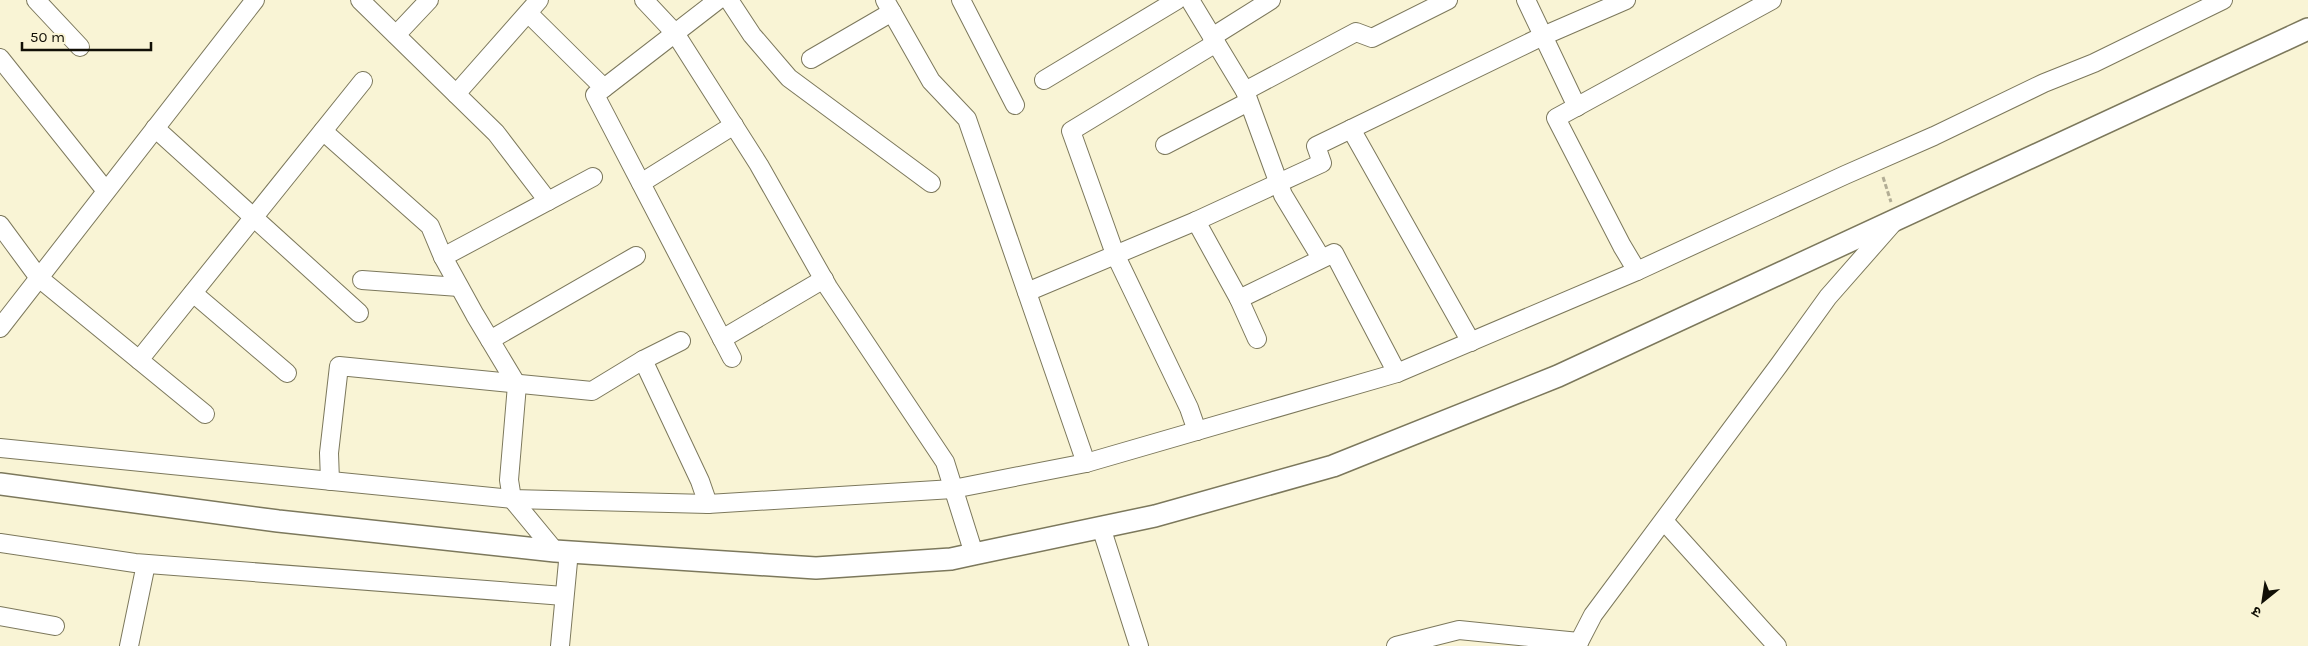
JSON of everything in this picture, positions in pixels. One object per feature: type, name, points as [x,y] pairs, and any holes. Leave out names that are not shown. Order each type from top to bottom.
[{"type":"main road","points":[[0,484],[278,521],[562,551],[816,568],[951,559],[1155,516],[1333,466],[1558,376],[2308,29]]},
{"type":"street","points":[[36,0],[80,47]]},
{"type":"street","points":[[0,328],[255,0]]},
{"type":"street","points":[[360,0],[496,133],[548,201]]},
{"type":"street","points":[[396,35],[429,0]]},
{"type":"street","points":[[644,0],[675,33],[759,165],[824,279],[944,462],[974,554]]},
{"type":"street","points":[[718,0],[595,95],[732,358]]},
{"type":"street","points":[[729,0],[752,35],[790,78],[932,183]]},
{"type":"street","points":[[961,0],[1016,104]]},
{"type":"street","points":[[1044,80],[1177,0]]},
{"type":"street","points":[[1197,431],[1189,408],[1115,254],[1071,131],[1214,40],[1271,0]]},
{"type":"street","points":[[1165,144],[1356,32],[1372,38],[1418,6],[1448,0]]},
{"type":"street","points":[[1526,0],[1577,107]]},
{"type":"street","points":[[1027,292],[1196,220],[1322,163],[1316,146],[1543,36],[1626,0]]},
{"type":"street","points":[[1637,271],[1622,246],[1556,118],[1772,0]]},
{"type":"street","points":[[0,448],[512,499],[708,504],[953,489],[1086,463],[1397,373],[1637,271],[1934,136],[2044,83],[2094,63],[2222,0]]},
{"type":"street","points":[[1198,3],[1214,40],[1246,96],[1283,195],[1321,258]]},
{"type":"street","points":[[811,59],[888,6],[930,81],[966,119],[1086,463]]},
{"type":"street","points":[[456,94],[534,7],[604,88]]},
{"type":"street","points":[[0,58],[106,191]]},
{"type":"street","points":[[139,360],[363,81]]},
{"type":"street","points":[[641,183],[734,125]]},
{"type":"street","points":[[155,128],[359,312]]},
{"type":"street","points":[[1351,129],[1471,342]]},
{"type":"street","points":[[323,131],[430,226],[443,257],[459,287],[517,385],[509,480],[512,499],[562,551],[564,596],[560,646]]},
{"type":"street","points":[[443,257],[593,177]]},
{"type":"street","points":[[1396,646],[1459,630],[1578,644],[1593,615],[1828,297],[1897,219]]},
{"type":"street","points":[[1196,220],[1239,299],[1257,339]]},
{"type":"street","points":[[0,225],[39,278],[205,414]]},
{"type":"street","points":[[1239,299],[1334,252],[1397,373]]},
{"type":"street","points":[[490,340],[636,256]]},
{"type":"street","points":[[722,339],[824,279]]},
{"type":"street","points":[[362,280],[459,287]]},
{"type":"street","points":[[193,293],[287,373]]},
{"type":"street","points":[[330,481],[329,453],[339,366],[592,391],[643,360],[681,341]]},
{"type":"street","points":[[643,360],[700,481],[708,504]]},
{"type":"street","points":[[1664,521],[1777,646]]},
{"type":"street","points":[[1101,527],[1139,646]]},
{"type":"street","points":[[0,543],[146,564],[564,596]]},
{"type":"street","points":[[129,646],[146,564]]},
{"type":"street","points":[[0,616],[55,626]]},
{"type":"path","points":[[1877,161],[1897,219]]}]
